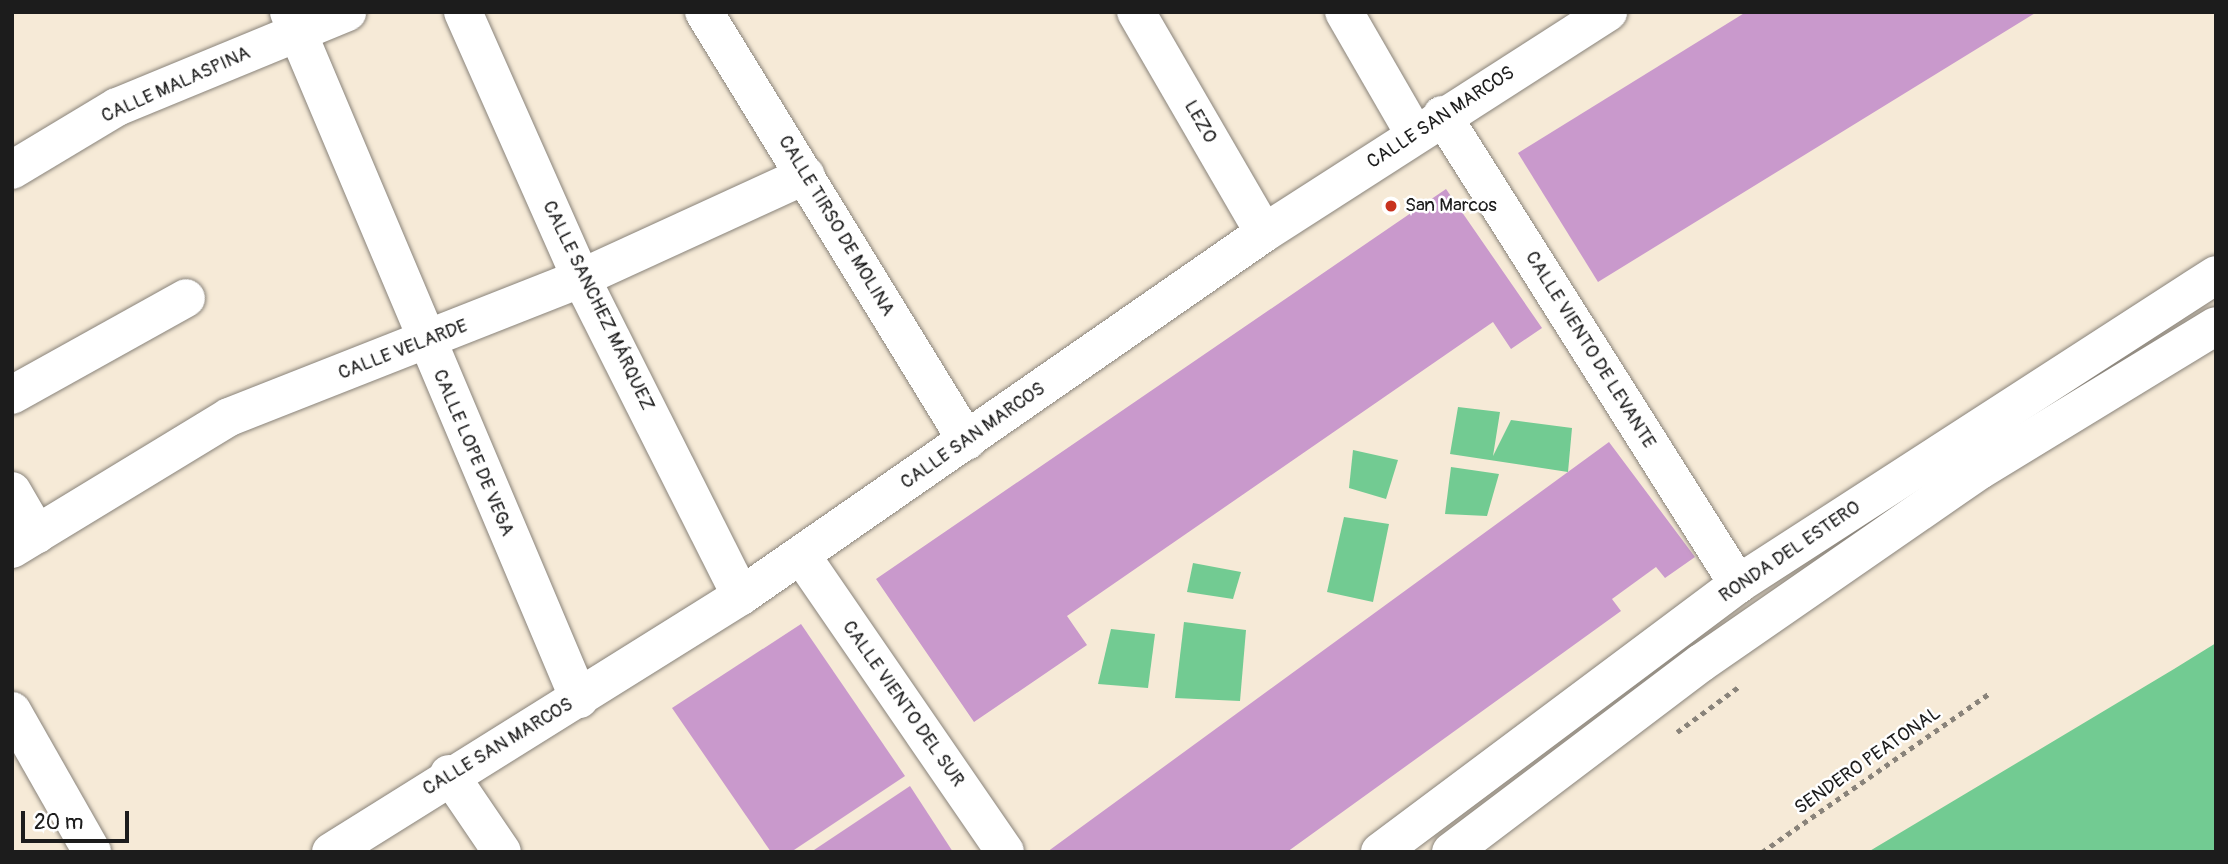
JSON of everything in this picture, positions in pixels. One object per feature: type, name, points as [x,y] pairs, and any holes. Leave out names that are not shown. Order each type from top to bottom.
[{"type":"street","name":"CALLE MALASPINA","points":[[12,170],[117,107],[293,22],[347,12]]},
{"type":"street","name":"CALLE SANCHEZ MÁRQUEZ","points":[[463,12],[581,278],[741,596]]},
{"type":"street","name":"CALLE TIRSO DE MOLINA","points":[[705,12],[967,441]]},
{"type":"street","name":"LEZO","points":[[1136,12],[1264,233]]},
{"type":"street","name":"CALLE VIENTO DE LEVANTE","points":[[1344,12],[1429,125],[1738,584]]},
{"type":"street","name":"CALLE SAN MARCOS","points":[[331,852],[449,774],[579,699],[741,596],[1264,233],[1429,125],[1553,26],[1608,12]]},
{"type":"street","name":"CALLE LOPE DE VEGA","points":[[293,22],[579,699]]},
{"type":"street","name":"CALLE VELARDE","points":[[25,541],[229,417],[426,342],[581,278],[806,174]]},
{"type":"street","name":"RONDA DEL ESTERO","points":[[1380,852],[1738,584],[2216,275]]},
{"type":"street","points":[[12,396],[186,299]]},
{"type":"street","name":"RONDA DEL ESTERO","points":[[1451,852],[1701,663],[1980,470],[2216,326]]},
{"type":"street","points":[[12,491],[25,541]]},
{"type":"street","name":"CALLE VIENTO DEL SUR","points":[[801,555],[1005,852]]},
{"type":"street","points":[[12,711],[92,852]]},
{"type":"street","points":[[449,774],[502,852]]},
{"type":"path","points":[[1672,737],[1749,679]]},
{"type":"path","name":"SENDERO PEATONAL","points":[[1762,852],[1990,693]]},
{"type":"green space","points":[[1458,407],[1500,412],[1493,456],[1511,420],[1572,428],[1568,472],[1450,454]]},
{"type":"green space","points":[[1353,450],[1398,460],[1386,499],[1349,488]]},
{"type":"green space","points":[[1451,467],[1499,474],[1487,516],[1445,514]]},
{"type":"green space","points":[[1344,517],[1389,524],[1373,602],[1327,592]]},
{"type":"green space","points":[[1193,563],[1241,572],[1233,599],[1187,592]]},
{"type":"green space","points":[[1184,622],[1246,630],[1240,701],[1175,698]]},
{"type":"green space","points":[[1111,629],[1155,634],[1148,688],[1098,684]]},
{"type":"green space","points":[[2216,643],[2216,852],[1868,852],[2174,669]]},
{"type":"building","points":[[1746,12],[2037,12],[1598,282],[1518,153]]},
{"type":"building","points":[[1446,189],[1542,328],[1511,349],[1493,322],[1067,616],[1087,645],[974,722],[876,579]]},
{"type":"building","points":[[1609,442],[1695,557],[1665,578],[1656,567],[1612,599],[1621,611],[1287,852],[1047,852]]},
{"type":"building","points":[[801,624],[905,776],[791,852],[771,852],[672,708]]},
{"type":"building","points":[[910,786],[953,852],[811,852]]},
{"type":"place","name":"San Marcos","points":[[1391,206]]}]
